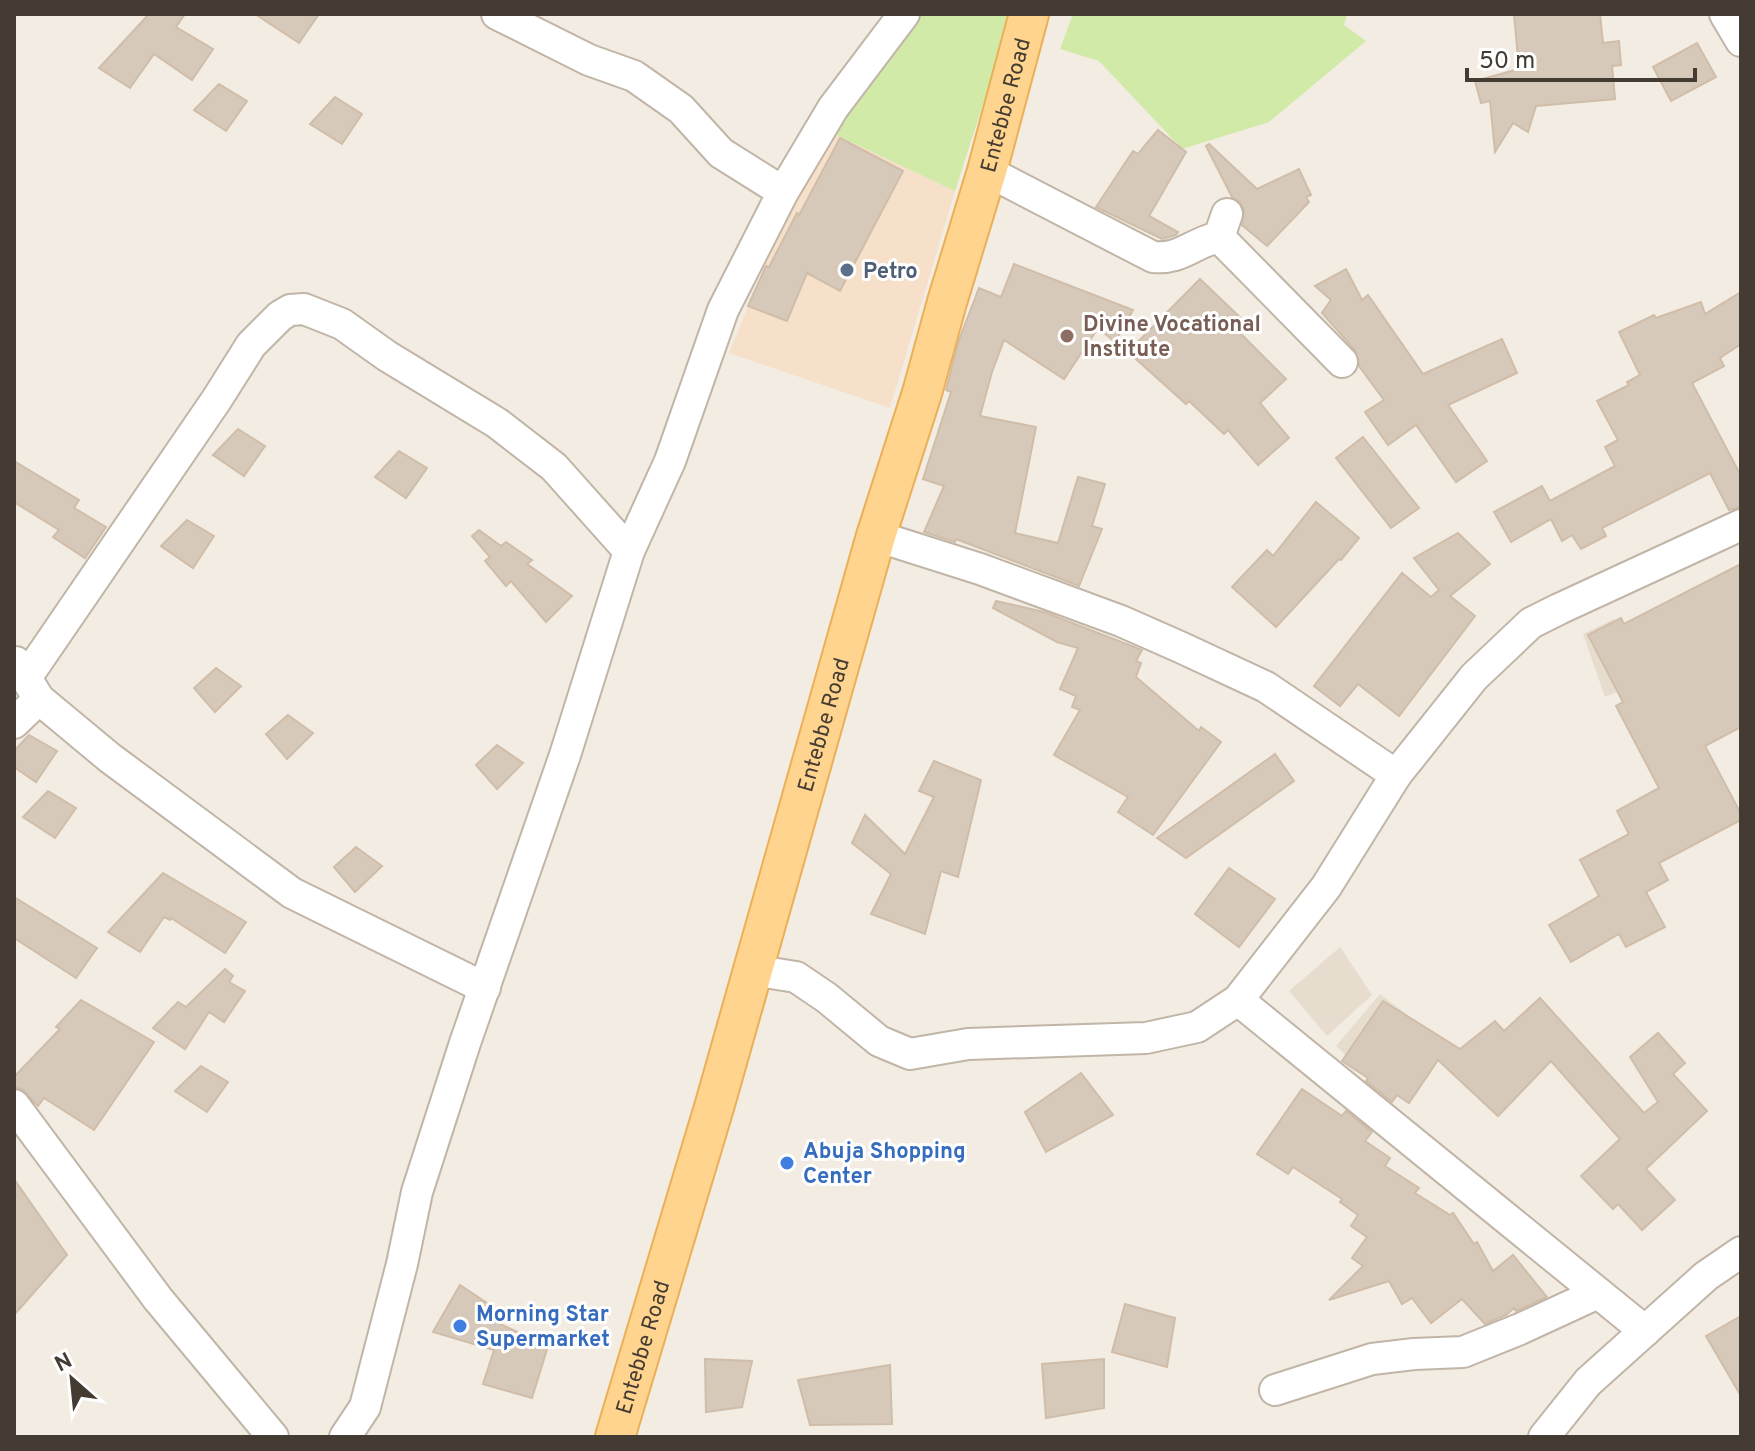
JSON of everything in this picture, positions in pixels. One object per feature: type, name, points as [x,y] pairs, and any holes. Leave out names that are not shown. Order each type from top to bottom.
[{"type":"main road","name":"Entebbe Road","points":[[615,1437],[876,536],[922,393],[987,171],[1029,14]]},
{"type":"street","points":[[497,14],[589,60],[634,76],[681,109],[721,153],[783,192]]},
{"type":"street","points":[[345,1437],[365,1407],[417,1192],[565,755],[629,551],[670,461],[723,310],[783,192],[833,108],[904,14]]},
{"type":"street","points":[[1725,14],[1741,41]]},
{"type":"street","points":[[987,171],[1153,257],[1179,255],[1223,226],[1342,362]]},
{"type":"street","points":[[14,723],[26,678],[251,345],[290,310],[304,309],[342,324],[387,356],[497,423],[554,467],[629,551]]},
{"type":"street","points":[[752,970],[796,977],[879,1041],[910,1054],[968,1044],[1169,1035],[1197,1027],[1238,1000],[1326,887],[1396,775],[1474,677],[1531,623],[1741,525]]},
{"type":"street","points":[[876,536],[980,569],[1121,621],[1180,647],[1266,687],[1396,775]]},
{"type":"street","points":[[26,678],[110,758],[292,893],[485,988]]},
{"type":"street","points":[[1238,1000],[1645,1331]]},
{"type":"street","points":[[14,1105],[158,1299],[273,1437]]},
{"type":"street","points":[[1544,1437],[1588,1382],[1706,1276],[1741,1252]]},
{"type":"street","points":[[1275,1390],[1372,1359],[1463,1352],[1598,1293]]},
{"type":"shaded area","points":[[832,133],[955,191],[890,408],[729,353],[765,265]]},
{"type":"shaded area","points":[[1614,619],[1646,679],[1605,697],[1583,634]]},
{"type":"shaded area","points":[[1340,947],[1372,995],[1327,1036],[1289,991]]},
{"type":"shaded area","points":[[1380,994],[1405,1013],[1357,1066],[1336,1046]]},
{"type":"green space","points":[[920,14],[1012,14],[955,191],[832,133]]},
{"type":"green space","points":[[1073,14],[1347,14],[1344,25],[1366,41],[1269,122],[1182,149],[1099,61],[1060,49]]},
{"type":"building","points":[[149,14],[185,14],[176,27],[213,49],[192,80],[154,54],[130,88],[99,68]]},
{"type":"building","points":[[255,14],[319,14],[299,43]]},
{"type":"building","points":[[1514,14],[1600,14],[1603,43],[1619,41],[1621,65],[1612,66],[1615,99],[1536,106],[1528,132],[1513,123],[1495,152],[1490,101],[1481,103],[1475,81],[1519,69]]},
{"type":"building","points":[[1697,43],[1716,77],[1671,101],[1653,67]]},
{"type":"building","points":[[219,84],[247,101],[226,131],[194,110]]},
{"type":"building","points":[[335,97],[362,114],[342,144],[310,124]]},
{"type":"building","points":[[1158,130],[1186,152],[1149,216],[1178,232],[1162,239],[1096,207],[1133,151],[1138,154]]},
{"type":"building","points":[[840,138],[903,171],[840,291],[807,273],[787,321],[748,306],[766,266],[769,267]]},
{"type":"building","points":[[1209,144],[1257,189],[1299,169],[1311,195],[1306,197],[1309,202],[1267,246],[1242,225],[1244,210],[1240,202],[1232,197],[1206,146]]},
{"type":"building","points":[[1014,264],[1133,310],[1115,342],[1098,328],[1064,379],[1004,340],[980,416],[1036,427],[1015,533],[1058,543],[1078,477],[1105,484],[1092,526],[1102,529],[1079,586],[956,539],[955,542],[924,532],[944,486],[923,479],[951,392],[946,390],[959,340],[979,288],[1001,297]]},
{"type":"building","points":[[1346,269],[1362,300],[1368,295],[1423,374],[1502,339],[1517,373],[1448,405],[1487,461],[1456,482],[1416,425],[1388,445],[1365,412],[1384,400],[1359,366],[1355,350],[1322,313],[1331,300],[1315,286]]},
{"type":"building","points":[[1200,279],[1246,323],[1238,331],[1286,379],[1260,403],[1289,438],[1258,465],[1228,430],[1224,434],[1128,352]]},
{"type":"building","points":[[1741,292],[1741,344],[1720,358],[1724,366],[1692,383],[1741,476],[1741,507],[1729,510],[1710,473],[1602,528],[1606,536],[1581,549],[1572,535],[1562,541],[1551,519],[1511,542],[1494,512],[1542,486],[1550,501],[1615,466],[1605,447],[1618,440],[1597,401],[1629,385],[1627,382],[1640,375],[1619,332],[1654,315],[1656,318],[1701,302],[1705,314]]},
{"type":"building","points":[[238,429],[265,446],[244,476],[213,455]]},
{"type":"building","points":[[1363,437],[1419,508],[1391,528],[1336,458]]},
{"type":"building","points":[[399,451],[427,468],[406,498],[375,477]]},
{"type":"building","points":[[14,461],[79,500],[74,508],[106,527],[85,558],[53,537],[59,530],[14,502]]},
{"type":"building","points":[[1316,502],[1359,538],[1276,627],[1232,587],[1267,550],[1273,556]]},
{"type":"building","points":[[187,520],[214,536],[193,568],[161,546]]},
{"type":"building","points":[[479,530],[501,546],[506,542],[532,560],[527,564],[572,596],[546,622],[511,581],[506,586],[485,561],[490,557],[472,536]]},
{"type":"building","points":[[1458,533],[1490,564],[1450,596],[1475,616],[1399,716],[1358,684],[1340,706],[1314,686],[1402,573],[1431,597],[1439,590],[1414,558]]},
{"type":"building","points":[[1741,564],[1741,727],[1705,746],[1741,814],[1741,820],[1659,863],[1668,880],[1646,892],[1665,927],[1626,947],[1619,934],[1571,962],[1549,925],[1599,896],[1580,860],[1629,834],[1617,811],[1659,788],[1616,706],[1623,702],[1588,635],[1621,618],[1624,624]]},
{"type":"building","points":[[996,601],[1044,612],[1142,650],[1136,661],[1141,663],[1136,677],[1199,731],[1201,727],[1221,742],[1153,835],[1118,812],[1128,797],[1054,755],[1080,710],[1072,707],[1076,696],[1060,689],[1078,648],[1057,642],[993,608]]},
{"type":"building","points":[[216,668],[241,686],[215,712],[194,688]]},
{"type":"building","points":[[288,715],[313,733],[287,759],[266,734]]},
{"type":"building","points":[[29,735],[57,751],[36,782],[14,767],[14,751]]},
{"type":"building","points":[[497,745],[523,763],[497,789],[476,765]]},
{"type":"building","points":[[1275,754],[1294,781],[1186,858],[1157,838]]},
{"type":"building","points":[[934,761],[981,780],[958,877],[941,871],[925,934],[871,914],[891,874],[852,843],[865,815],[905,854],[934,797],[919,791]]},
{"type":"building","points":[[48,791],[76,808],[55,838],[23,817]]},
{"type":"building","points":[[356,847],[382,866],[355,892],[334,867]]},
{"type":"building","points":[[1229,868],[1275,899],[1239,947],[1195,914]]},
{"type":"building","points":[[163,873],[246,922],[225,953],[171,918],[164,917],[140,952],[108,932]]},
{"type":"building","points":[[14,897],[97,948],[76,978],[14,938]]},
{"type":"building","points":[[225,969],[233,976],[229,982],[245,991],[224,1022],[209,1012],[185,1049],[153,1028],[178,1002],[186,1007]]},
{"type":"building","points":[[1540,998],[1644,1113],[1658,1102],[1630,1057],[1658,1033],[1685,1063],[1673,1074],[1707,1111],[1646,1169],[1675,1200],[1642,1230],[1618,1204],[1613,1209],[1581,1176],[1620,1139],[1551,1061],[1498,1116],[1438,1060],[1409,1103],[1397,1095],[1392,1102],[1366,1081],[1368,1078],[1342,1061],[1383,1001],[1460,1049],[1495,1021],[1504,1031]]},
{"type":"building","points":[[81,1000],[154,1042],[94,1130],[44,1098],[38,1106],[22,1089],[14,1087],[14,1077],[60,1029],[56,1027]]},
{"type":"building","points":[[201,1066],[228,1082],[207,1112],[175,1091]]},
{"type":"building","points":[[1081,1073],[1113,1115],[1046,1152],[1025,1112]]},
{"type":"building","points":[[1302,1089],[1342,1116],[1346,1111],[1372,1132],[1365,1141],[1390,1158],[1385,1166],[1419,1188],[1415,1193],[1450,1215],[1453,1213],[1474,1244],[1477,1242],[1493,1271],[1513,1255],[1547,1297],[1516,1311],[1514,1308],[1485,1324],[1462,1299],[1431,1323],[1412,1298],[1402,1304],[1389,1281],[1329,1300],[1363,1266],[1352,1258],[1367,1237],[1351,1226],[1358,1215],[1340,1202],[1342,1199],[1293,1167],[1288,1174],[1257,1154]]},
{"type":"building","points":[[14,1179],[67,1255],[14,1315]]},
{"type":"building","points":[[460,1285],[502,1313],[500,1324],[548,1346],[532,1398],[483,1384],[494,1350],[433,1332]]},
{"type":"building","points":[[1125,1304],[1175,1318],[1167,1367],[1112,1352]]},
{"type":"building","points":[[1741,1316],[1741,1396],[1706,1336]]},
{"type":"building","points":[[705,1359],[752,1361],[742,1407],[706,1412]]},
{"type":"building","points":[[1104,1359],[1104,1408],[1046,1418],[1042,1364]]},
{"type":"building","points":[[890,1365],[892,1424],[810,1425],[798,1380]]},
{"type":"place","name":"Petro","points":[[847,270]]},
{"type":"place","name":"Divine Vocational Institute","points":[[1067,336]]},
{"type":"place","name":"Abuja Shopping Center","points":[[787,1163]]},
{"type":"place","name":"Morning Star Supermarket","points":[[460,1326]]}]
